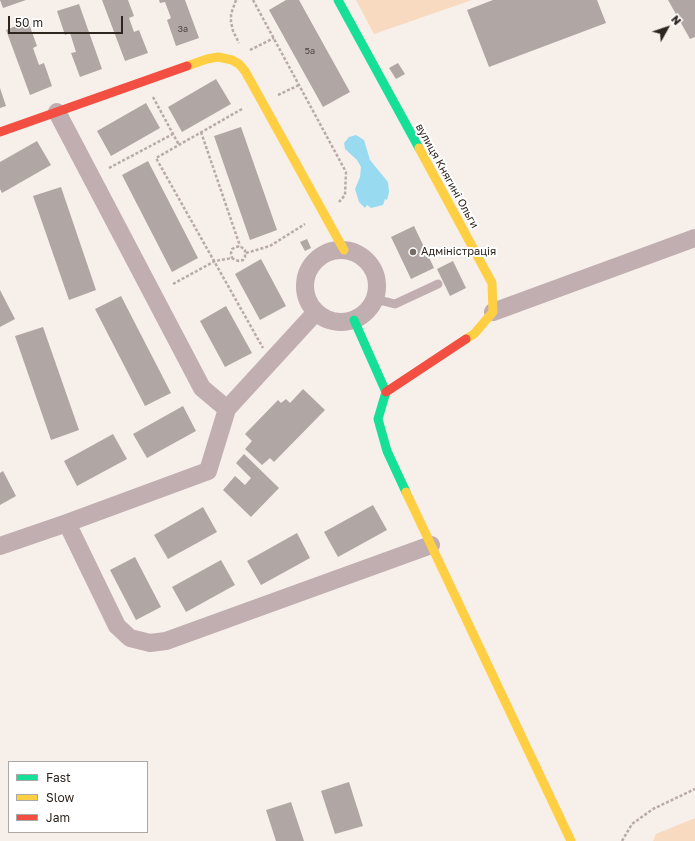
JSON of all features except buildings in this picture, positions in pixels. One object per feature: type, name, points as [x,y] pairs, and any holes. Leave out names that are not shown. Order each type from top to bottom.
[{"type":"street","name":"вулиця Княгині Ольги","points":[[338,0],[492,283],[493,312]]},
{"type":"street","points":[[0,132],[207,59],[218,57],[232,60],[239,64],[245,72],[344,250]]},
{"type":"street","points":[[57,112],[202,388],[227,409]]},
{"type":"street","points":[[571,841],[386,451],[378,419],[386,392],[474,334],[493,312],[695,238]]},
{"type":"street","points":[[344,250],[353,252],[368,262],[373,270],[377,286],[375,299],[368,310],[354,320],[334,322],[324,318],[316,312],[310,304],[306,294],[305,284],[307,274],[319,257],[331,252],[344,250]]},
{"type":"street","points":[[0,546],[208,471],[227,409],[316,312]]},
{"type":"street","points":[[354,320],[386,392]]},
{"type":"street","points":[[67,523],[117,626],[130,638],[150,643],[166,641],[431,545]]},
{"type":"lane","points":[[375,299],[395,304],[438,284]]},
{"type":"path","points":[[236,0],[231,14],[231,22],[233,31],[242,48]]},
{"type":"path","points":[[253,0],[346,172],[345,195],[336,204]]},
{"type":"path","points":[[244,53],[274,38]]},
{"type":"path","points":[[278,95],[299,85]]},
{"type":"path","points":[[152,96],[179,145]]},
{"type":"path","points":[[242,109],[156,158],[266,353]]},
{"type":"path","points":[[202,132],[240,246],[246,253]]},
{"type":"path","points":[[109,168],[173,134]]},
{"type":"path","points":[[173,284],[215,261],[232,258],[239,261],[245,257],[246,253],[270,246],[305,224]]},
{"type":"path","points":[[232,258],[232,249],[240,246]]},
{"type":"path","points":[[622,841],[632,824],[653,809],[695,789]]},
{"type":"shaded area","points":[[356,0],[472,0],[374,34]]},
{"type":"shaded area","points":[[695,818],[695,841],[653,841],[656,834]]},
{"type":"water","points":[[356,135],[364,140],[370,160],[388,182],[389,192],[387,200],[385,199],[383,205],[371,208],[367,205],[365,208],[359,202],[355,189],[360,177],[361,167],[357,160],[345,149],[344,143],[349,137]]},
{"type":"traffic: fast","points":[[338,0],[419,148]]},
{"type":"traffic: fast","points":[[354,320],[386,392],[378,419],[387,451],[406,492]]},
{"type":"traffic: slow","points":[[187,66],[218,57],[232,60],[239,64],[245,71],[344,250]]},
{"type":"traffic: slow","points":[[419,148],[492,283],[493,312],[474,334],[466,339]]},
{"type":"traffic: slow","points":[[406,492],[571,841]]},
{"type":"traffic: jam","points":[[0,132],[187,66]]},
{"type":"traffic: jam","points":[[386,392],[466,339]]},
{"type":"place","name":"Адміністрація","points":[[413,252]]}]
